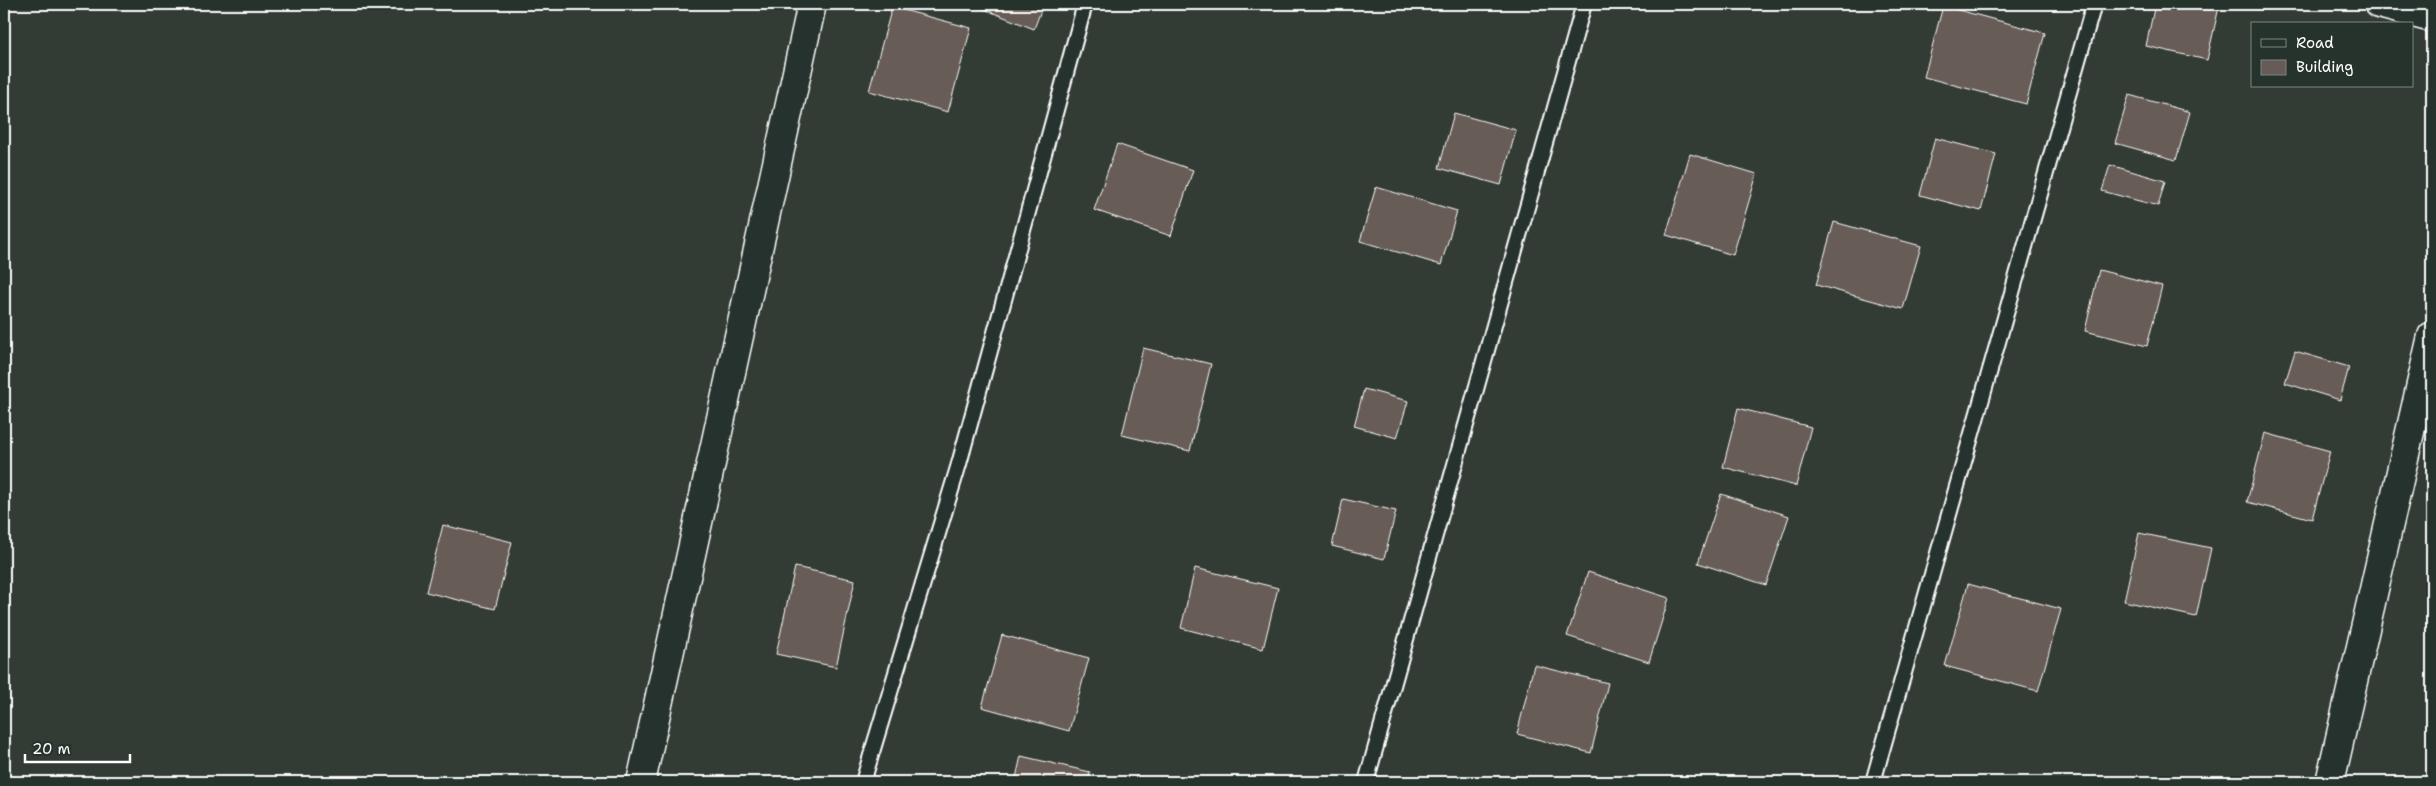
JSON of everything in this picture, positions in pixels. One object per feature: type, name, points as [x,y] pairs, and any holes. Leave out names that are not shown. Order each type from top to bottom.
[{"type":"street","points":[[641,782],[812,4]]},
{"type":"street","points":[[2380,4],[2432,18]]},
{"type":"street","points":[[2330,782],[2432,336]]},
{"type":"lane","points":[[863,782],[959,464],[1085,4]]},
{"type":"lane","points":[[1366,782],[1584,4]]},
{"type":"lane","points":[[1873,782],[2094,4]]},
{"type":"building","points":[[980,4],[1043,5],[1034,29],[979,7]]},
{"type":"building","points":[[2155,4],[2207,4],[2219,7],[2207,60],[2146,46]]},
{"type":"building","points":[[1943,6],[2045,33],[2026,104],[1924,77]]},
{"type":"building","points":[[892,7],[971,28],[948,112],[869,91]]},
{"type":"building","points":[[2129,95],[2190,112],[2176,160],[2115,143]]},
{"type":"building","points":[[1454,113],[1516,130],[1501,185],[1439,168]]},
{"type":"building","points":[[1935,138],[1996,154],[1981,211],[1920,195]]},
{"type":"building","points":[[1117,144],[1193,170],[1171,236],[1094,210]]},
{"type":"building","points":[[1690,154],[1757,174],[1733,255],[1666,235]]},
{"type":"building","points":[[2110,165],[2165,181],[2158,206],[2102,191]]},
{"type":"building","points":[[1376,187],[1457,211],[1441,265],[1360,241]]},
{"type":"building","points":[[1834,222],[1921,246],[1903,309],[1816,285]]},
{"type":"building","points":[[2099,270],[2162,286],[2147,346],[2085,331]]},
{"type":"building","points":[[1143,348],[1211,364],[1190,451],[1122,435]]},
{"type":"building","points":[[2295,351],[2349,367],[2340,400],[2285,383]]},
{"type":"building","points":[[1364,389],[1408,401],[1397,438],[1354,426]]},
{"type":"building","points":[[1738,408],[1811,427],[1796,486],[1723,467]]},
{"type":"building","points":[[2265,433],[2330,451],[2312,519],[2247,502]]},
{"type":"building","points":[[1721,494],[1789,516],[1766,585],[1698,563]]},
{"type":"building","points":[[1343,499],[1396,511],[1384,559],[1332,546]]},
{"type":"building","points":[[443,525],[512,542],[495,609],[426,592]]},
{"type":"building","points":[[2139,533],[2211,548],[2196,617],[2124,601]]},
{"type":"building","points":[[795,567],[855,580],[836,667],[776,654]]},
{"type":"building","points":[[1195,568],[1278,588],[1263,649],[1181,628]]},
{"type":"building","points":[[1588,572],[1669,598],[1649,662],[1567,636]]},
{"type":"building","points":[[1968,584],[2061,609],[2038,691],[1945,666]]},
{"type":"building","points":[[1002,635],[1089,658],[1069,731],[982,707]]},
{"type":"building","points":[[1534,665],[1608,683],[1591,753],[1517,734]]},
{"type":"building","points":[[1021,756],[1090,772],[1088,782],[1015,782]]}]
